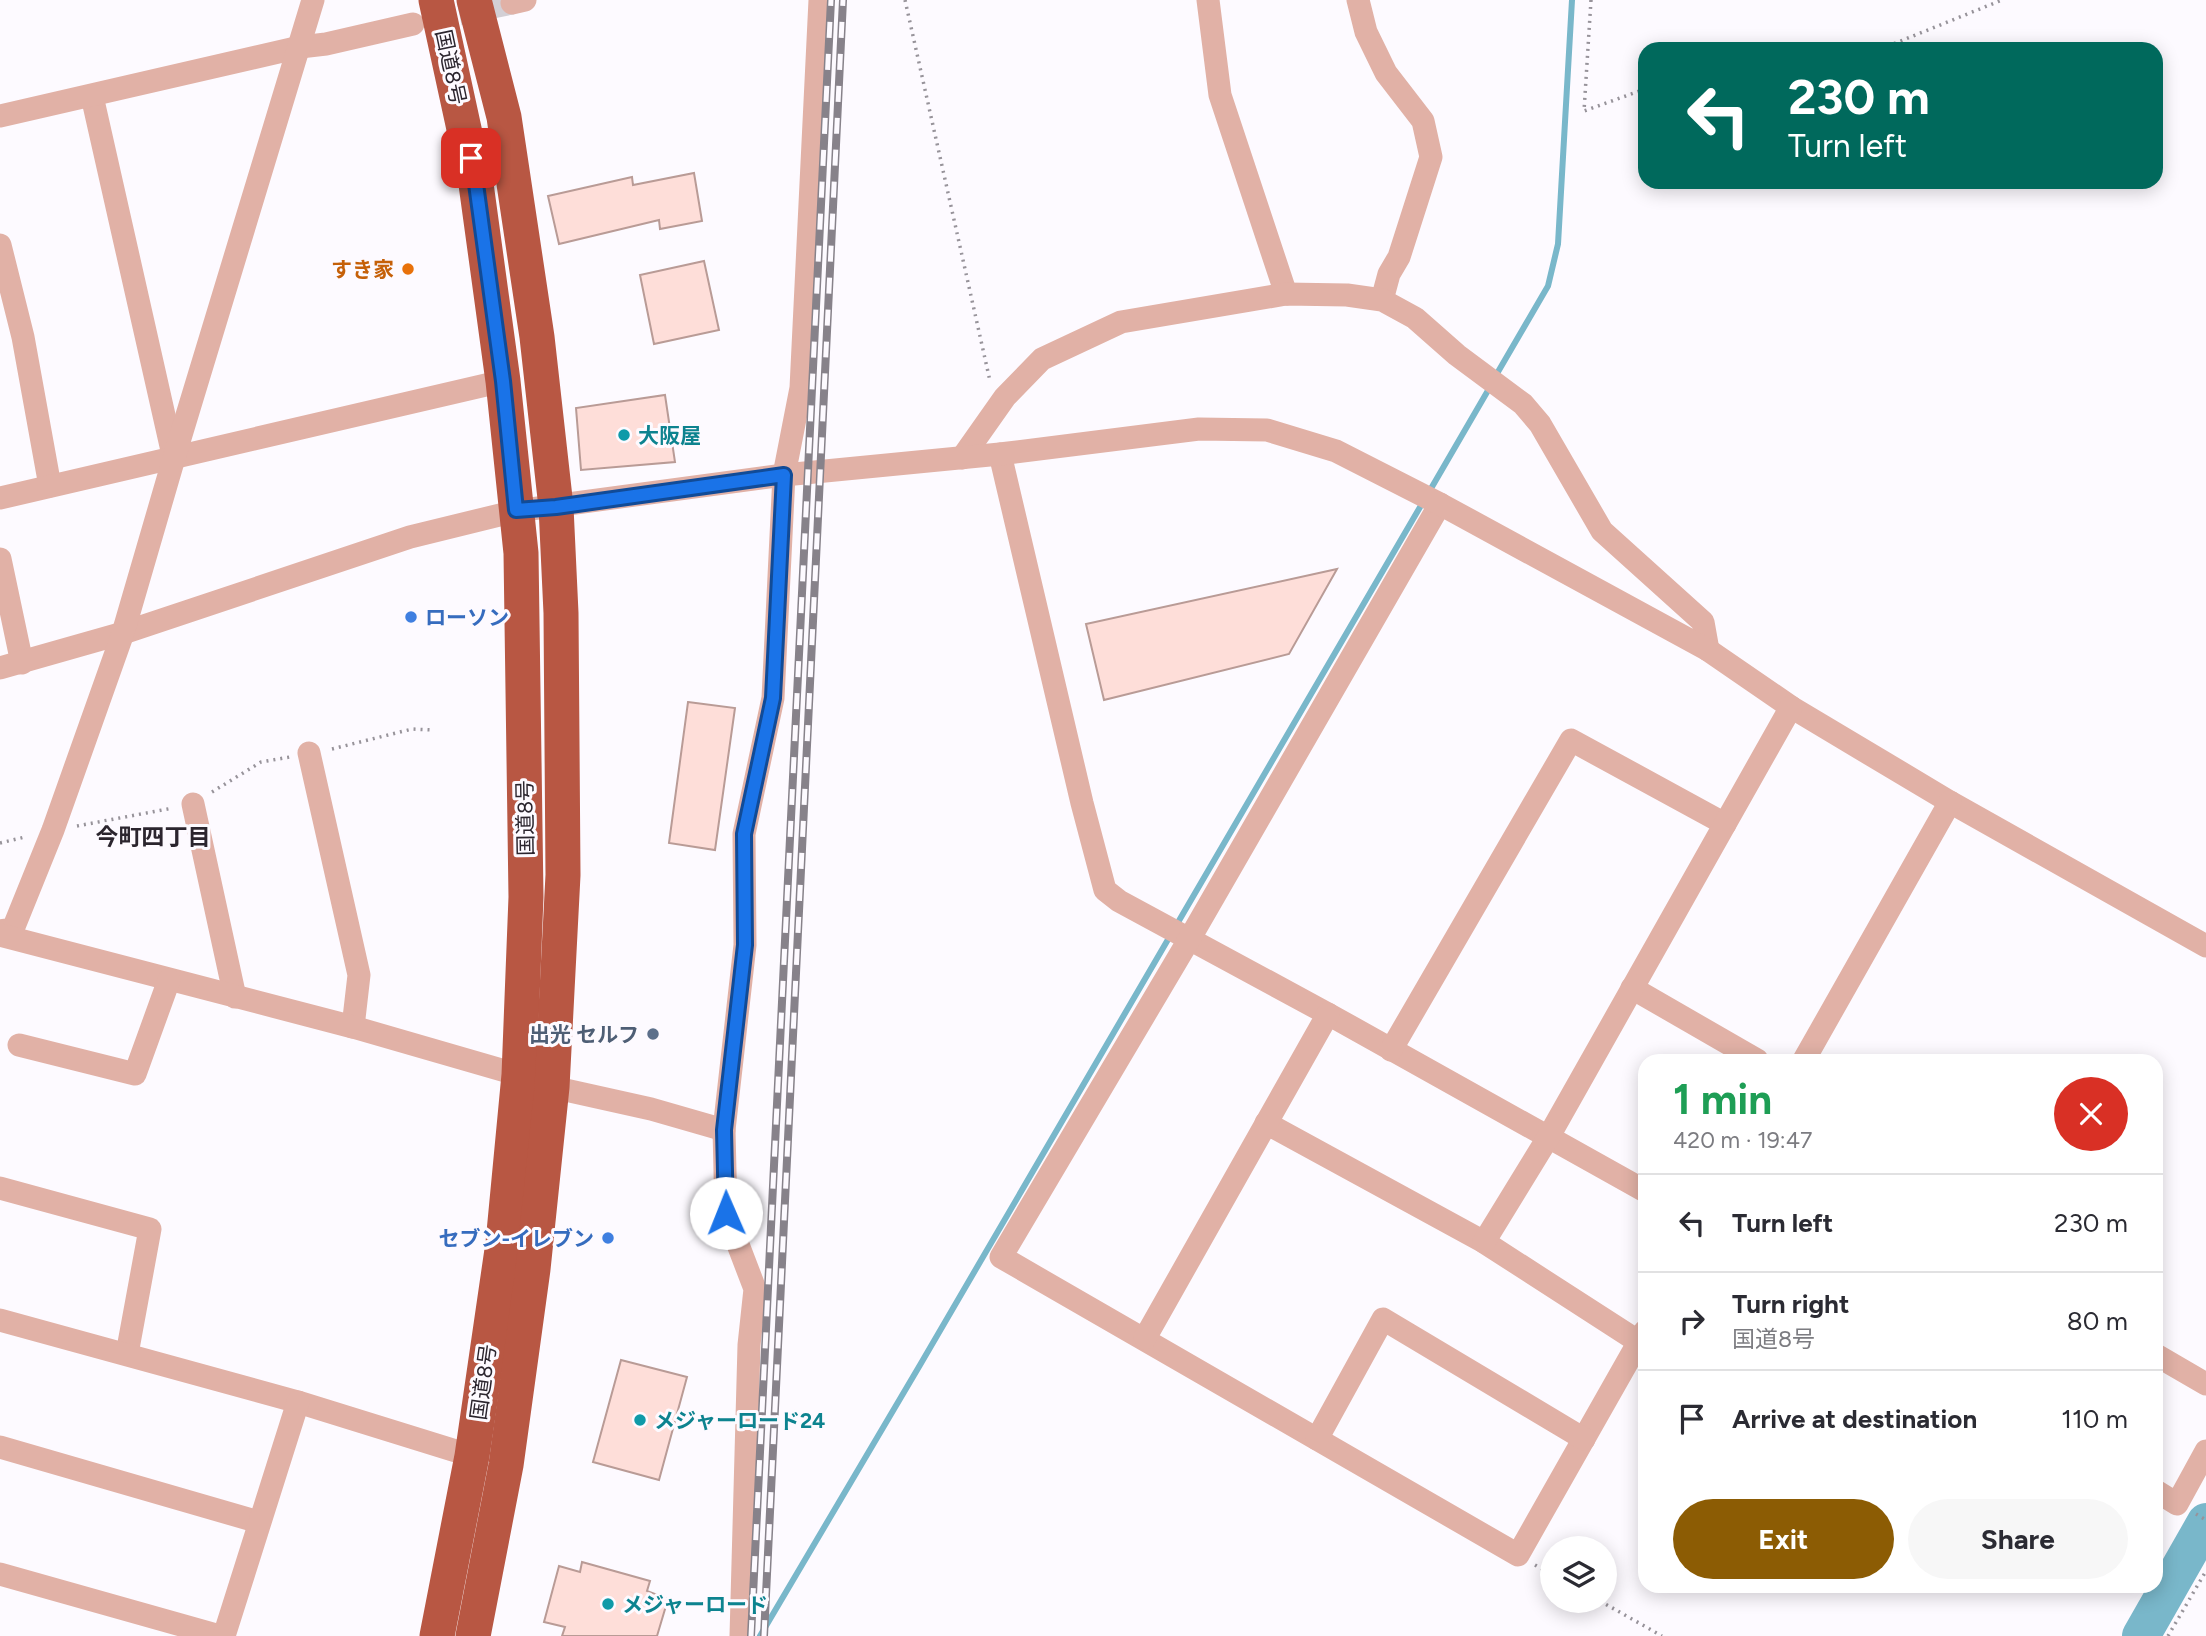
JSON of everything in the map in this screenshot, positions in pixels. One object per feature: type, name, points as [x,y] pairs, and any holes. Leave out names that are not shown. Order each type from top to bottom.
[{"type":"highway","name":"国道8号","points":[[473,1636],[506,1465],[533,1269],[551,1087],[563,874],[561,612],[556,507],[537,337],[504,117],[474,0]]},
{"type":"highway","name":"国道8号","points":[[424,12],[476,184],[503,381],[521,554],[526,897],[519,1075],[503,1243],[472,1456],[438,1636]]},
{"type":"street","points":[[0,933],[13,929],[53,830],[123,633],[313,0]]},
{"type":"street","points":[[741,1636],[749,1345],[755,1289],[726,1213],[724,1130],[745,945],[744,834],[773,698],[784,475],[801,388],[820,0]]},
{"type":"street","points":[[1208,0],[1220,95],[1286,294]]},
{"type":"street","points":[[1357,0],[1366,32],[1386,73],[1423,121],[1431,157],[1399,257],[1389,274],[1382,300]]},
{"type":"street","points":[[0,116],[300,47],[326,44],[424,12]]},
{"type":"street","points":[[92,96],[174,458]]},
{"type":"street","points":[[0,245],[23,337],[50,486]]},
{"type":"street","points":[[962,458],[1005,397],[1042,359],[1121,322],[1286,294],[1347,295],[1382,300],[1415,318],[1457,355],[1514,397],[1541,424],[1602,531],[1703,622],[1707,650]]},
{"type":"street","points":[[0,498],[503,381]]},
{"type":"street","points":[[0,559],[11,666],[123,633],[411,537],[516,510],[556,507],[784,475],[1000,454],[1199,429],[1267,430],[1336,450],[1707,650],[1791,707],[1950,802],[2206,946]]},
{"type":"street","points":[[1000,454],[1105,890],[1119,901],[1638,1187]]},
{"type":"street","points":[[1440,504],[1190,938],[1001,1256],[1518,1555],[1638,1344]]},
{"type":"street","points":[[1484,1242],[1549,1136],[1791,707]]},
{"type":"street","points":[[1391,1050],[1571,740],[1725,824]]},
{"type":"street","points":[[309,753],[359,975],[353,1027]]},
{"type":"street","points":[[1807,1054],[1950,802]]},
{"type":"street","points":[[193,804],[235,997]]},
{"type":"street","points":[[0,933],[353,1027],[519,1075]]},
{"type":"street","points":[[19,1045],[135,1074],[169,980]]},
{"type":"street","points":[[1632,988],[1747,1054]]},
{"type":"street","points":[[1145,1338],[1328,1014]]},
{"type":"street","points":[[551,1087],[651,1109],[724,1130]]},
{"type":"street","points":[[1266,1123],[1484,1242],[1638,1335]]},
{"type":"street","points":[[0,1188],[150,1229],[127,1354]]},
{"type":"street","points":[[1317,1439],[1383,1319],[1584,1439]]},
{"type":"street","points":[[0,1320],[298,1402],[472,1456]]},
{"type":"street","points":[[2163,1359],[2206,1384]]},
{"type":"street","points":[[0,1574],[222,1636],[298,1402]]},
{"type":"street","points":[[0,1447],[259,1522]]},
{"type":"street","points":[[2163,1495],[2177,1504],[2206,1451]]},
{"type":"path","points":[[905,0],[996,409]]},
{"type":"path","points":[[1591,0],[1584,111],[1638,92]]},
{"type":"path","points":[[1898,42],[2002,0]]},
{"type":"path","points":[[0,843],[53,830],[193,804],[261,762],[343,747],[412,729],[433,730]]},
{"type":"path","points":[[2168,1636],[2206,1571]]},
{"type":"path","points":[[1617,1611],[1662,1636]]},
{"type":"building","points":[[694,173],[702,221],[660,229],[659,220],[559,244],[548,196],[632,177],[633,185]]},
{"type":"building","points":[[704,261],[719,330],[654,344],[640,275]]},
{"type":"building","name":"大阪屋","points":[[665,395],[675,462],[581,470],[576,408]]},
{"type":"building","points":[[1337,569],[1289,654],[1104,700],[1086,624]]},
{"type":"building","points":[[688,702],[735,708],[715,850],[669,843]]},
{"type":"building","name":"メジャーロード24","points":[[621,1360],[687,1377],[659,1480],[593,1462]]},
{"type":"building","name":"メジャーロード","points":[[582,1562],[650,1581],[647,1591],[668,1599],[657,1636],[562,1636],[565,1627],[544,1622],[559,1566],[580,1572]]},
{"type":"waterway","points":[[1495,377],[1548,286],[1558,244],[1572,0]]},
{"type":"waterway","points":[[1429,492],[1490,387]]},
{"type":"waterway","points":[[760,1636],[1423,502]]},
{"type":"waterway","points":[[2141,1636],[2206,1522]]},
{"type":"tunnel","points":[[426,21],[512,3]]},
{"type":"railway","points":[[751,1636],[831,0]]},
{"type":"railway","points":[[764,1636],[843,0]]},
{"type":"place","name":"すき家","points":[[408,269]]},
{"type":"place","name":"大阪屋","points":[[624,435]]},
{"type":"place","name":"ローソン","points":[[411,617]]},
{"type":"place","name":"出光 セルフ","points":[[653,1034]]},
{"type":"place","name":"セブン-イレブン","points":[[608,1238]]},
{"type":"place","name":"メジャーロード24","points":[[640,1420]]},
{"type":"place","name":"メジャーロード","points":[[608,1604]]},
{"type":"district","name":"今町四丁目","points":[[153,837]]},
{"type":"route","points":[[471,158],[503,381],[516,510],[556,507],[784,475],[773,698],[744,834],[745,945],[724,1130],[726,1213]]}]
